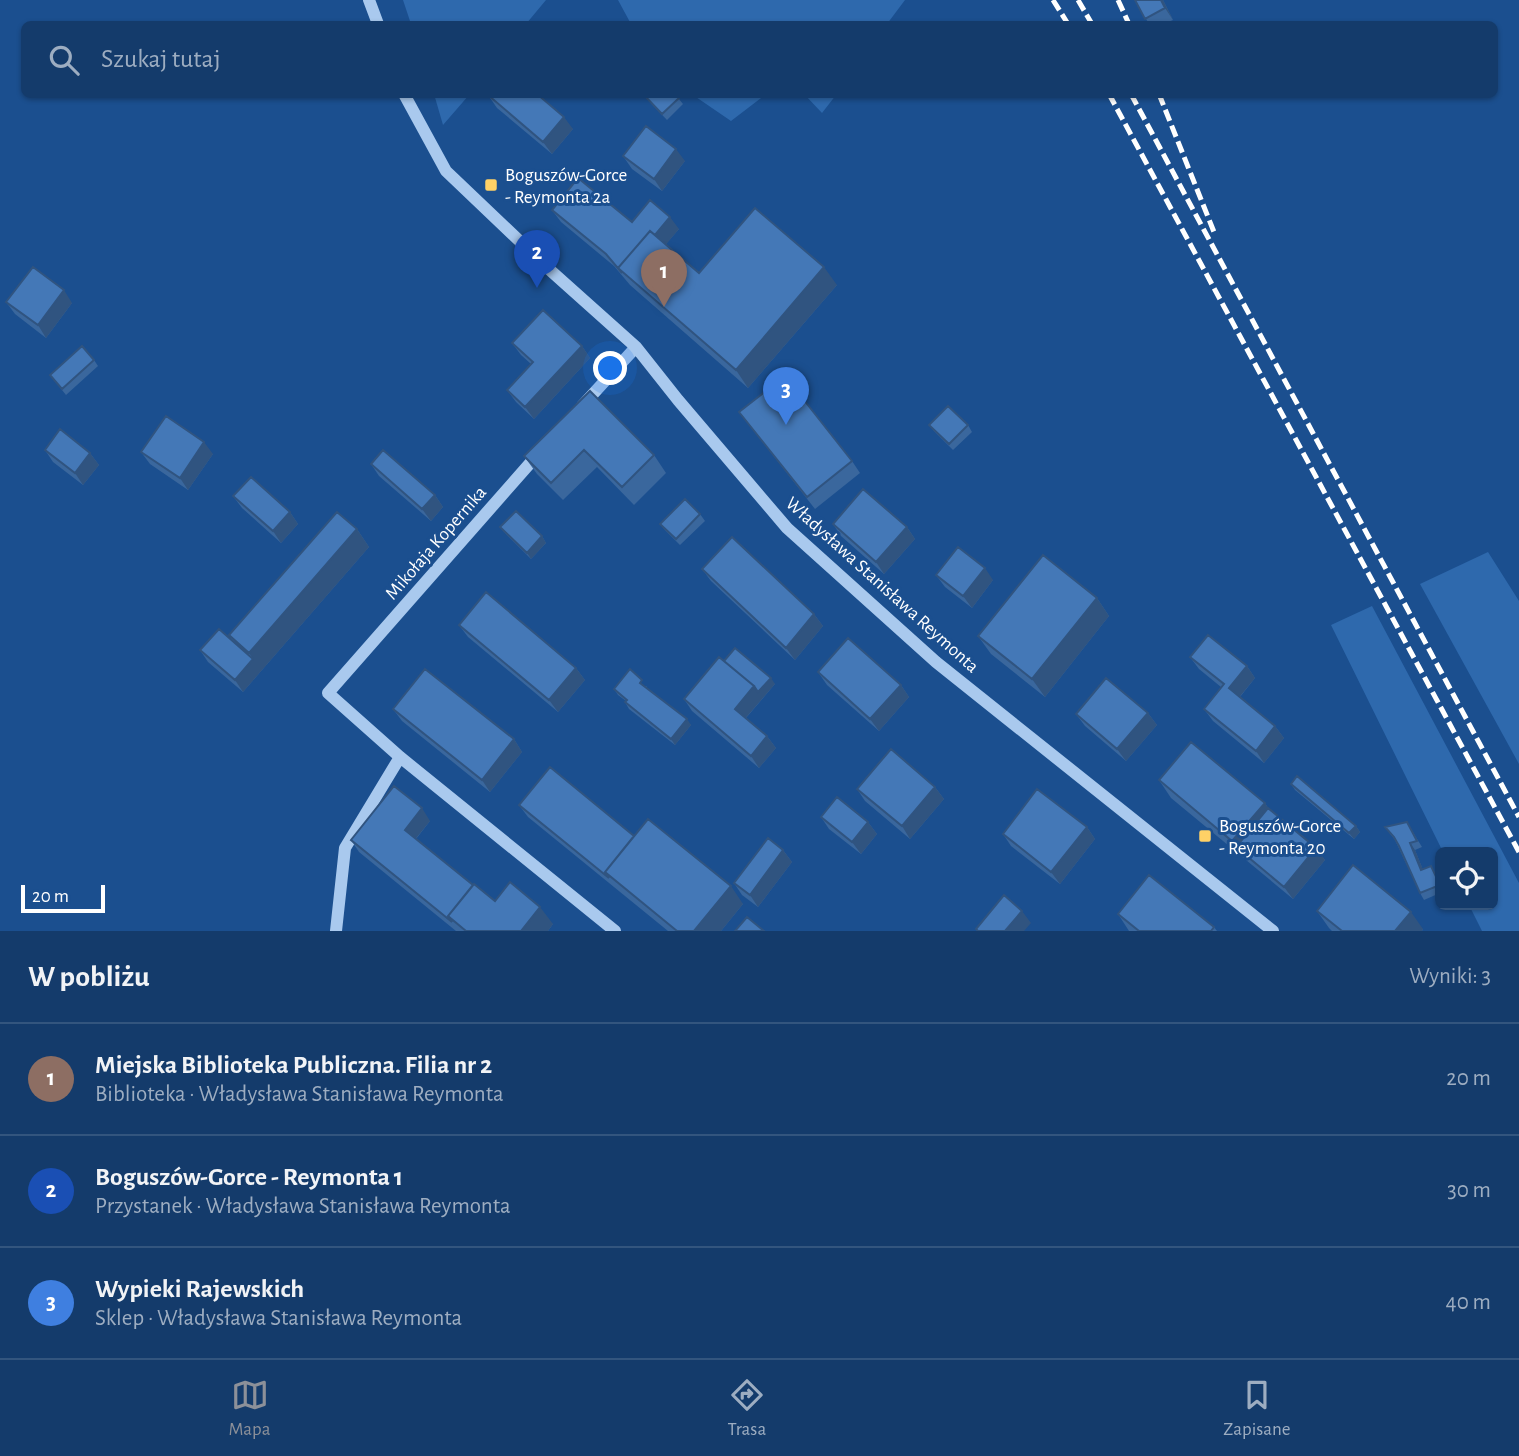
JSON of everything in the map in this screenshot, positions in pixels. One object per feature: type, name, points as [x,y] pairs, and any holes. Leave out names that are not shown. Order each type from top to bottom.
[{"type":"street","points":[[369,0],[377,21]]},
{"type":"street","name":"Władysława Stanisława Reymonta","points":[[406,98],[446,171],[636,347],[787,528],[936,662],[1273,931]]},
{"type":"street","points":[[573,416],[636,347]]},
{"type":"street","name":"Mikołaja Kopernika","points":[[546,445],[328,693],[400,757],[615,931]]},
{"type":"street","points":[[335,931],[345,848],[400,757]]},
{"type":"shaded area","points":[[403,0],[546,0],[528,21],[410,21]]},
{"type":"shaded area","points":[[618,0],[905,0],[889,21],[629,21]]},
{"type":"shaded area","points":[[435,98],[466,98],[443,125]]},
{"type":"shaded area","points":[[697,98],[761,98],[731,121]]},
{"type":"shaded area","points":[[808,98],[834,98],[822,113]]},
{"type":"shaded area","points":[[1488,552],[1519,601],[1519,764],[1420,584]]},
{"type":"shaded area","points":[[1372,606],[1519,883],[1519,931],[1482,931],[1472,910],[1498,910],[1498,847],[1441,847],[1331,625]]},
{"type":"building","points":[[1135,0],[1161,0],[1165,8],[1145,19]]},
{"type":"building","points":[[492,98],[542,98],[564,117],[543,142]]},
{"type":"building","points":[[647,98],[679,98],[662,114]]},
{"type":"building","points":[[646,126],[676,149],[654,179],[623,156]]},
{"type":"building","points":[[578,178],[632,222],[650,200],[670,217],[655,235],[650,231],[618,268],[622,273],[606,254],[552,210]]},
{"type":"building","points":[[755,208],[824,267],[736,370],[618,268],[650,231],[699,273]]},
{"type":"building","points":[[33,267],[64,290],[38,325],[6,302]]},
{"type":"building","points":[[543,310],[582,346],[525,407],[507,390],[533,362],[512,343]]},
{"type":"building","points":[[82,346],[94,360],[62,389],[50,375]]},
{"type":"building","points":[[785,376],[852,461],[807,497],[739,412]]},
{"type":"building","points":[[590,391],[654,455],[622,487],[584,450],[551,483],[524,456]]},
{"type":"building","points":[[948,406],[968,425],[949,444],[929,425]]},
{"type":"building","points":[[166,416],[204,442],[180,478],[141,452]]},
{"type":"building","points":[[60,429],[90,453],[75,473],[45,450]]},
{"type":"building","points":[[383,450],[435,495],[422,509],[371,464]]},
{"type":"building","points":[[251,477],[290,512],[273,531],[233,496]]},
{"type":"building","points":[[863,489],[907,527],[876,562],[833,524]]},
{"type":"building","points":[[685,499],[700,514],[676,539],[660,524]]},
{"type":"building","points":[[516,511],[542,536],[527,553],[500,527]]},
{"type":"building","points":[[337,512],[357,529],[249,653],[229,635]]},
{"type":"building","points":[[732,537],[814,614],[786,648],[702,569]]},
{"type":"building","points":[[958,547],[985,568],[963,596],[936,575]]},
{"type":"building","points":[[1043,555],[1097,598],[1032,679],[978,636]]},
{"type":"building","points":[[486,592],[576,668],[549,700],[459,625]]},
{"type":"building","points":[[219,629],[253,659],[235,680],[200,650]]},
{"type":"building","points":[[1208,635],[1247,666],[1229,688],[1275,726],[1256,751],[1204,709],[1224,684],[1190,657]]},
{"type":"building","points":[[848,638],[901,685],[870,719],[818,672]]},
{"type":"building","points":[[735,648],[771,678],[758,692],[724,661]]},
{"type":"building","points":[[719,657],[754,686],[735,709],[767,736],[751,756],[684,699]]},
{"type":"building","points":[[425,669],[514,739],[482,780],[393,709]]},
{"type":"building","points":[[630,669],[642,680],[640,683],[687,719],[671,739],[625,702],[627,700],[614,689]]},
{"type":"building","points":[[1106,678],[1148,713],[1117,749],[1076,714]]},
{"type":"building","points":[[1191,742],[1265,803],[1232,841],[1159,780]]},
{"type":"building","points":[[891,749],[935,787],[902,826],[857,789]]},
{"type":"building","points":[[550,767],[634,836],[605,872],[609,878],[519,805]]},
{"type":"building","points":[[1297,776],[1356,826],[1349,833],[1291,784]]},
{"type":"building","points":[[394,786],[422,808],[405,830],[473,885],[448,916],[452,922],[351,840]]},
{"type":"building","points":[[1037,789],[1087,827],[1051,872],[1003,834]]},
{"type":"building","points":[[837,797],[868,822],[852,842],[821,817]]},
{"type":"building","points":[[1268,808],[1316,848],[1284,887],[1236,847]]},
{"type":"building","points":[[648,819],[731,886],[694,931],[677,931],[605,872]]},
{"type":"building","points":[[1407,822],[1417,841],[1410,843],[1421,870],[1431,866],[1435,874],[1435,887],[1420,893],[1399,846],[1385,827]]},
{"type":"building","points":[[768,838],[783,850],[750,895],[734,883]]},
{"type":"building","points":[[1353,865],[1411,912],[1395,931],[1342,931],[1317,911]]},
{"type":"building","points":[[1149,875],[1214,927],[1211,931],[1139,931],[1118,914]]},
{"type":"building","points":[[510,882],[540,907],[521,931],[466,931],[448,916],[474,884],[495,901]]},
{"type":"building","points":[[1004,895],[1022,911],[1005,931],[978,931],[976,929]]},
{"type":"building","points":[[747,917],[764,931],[735,931]]},
{"type":"railway","points":[[1053,0],[1066,21]]},
{"type":"railway","points":[[1078,0],[1090,21]]},
{"type":"railway","points":[[1118,0],[1128,21]]},
{"type":"railway","points":[[1111,98],[1519,852]]},
{"type":"railway","points":[[1133,98],[1519,817]]},
{"type":"railway","points":[[1161,98],[1214,232]]},
{"type":"place","name":"Boguszów-Gorce - Reymonta 2a","points":[[491,185]]},
{"type":"place","name":"Boguszów-Gorce - Reymonta 1","points":[[537,288]]},
{"type":"place","name":"Miejska Biblioteka Publiczna. Filia nr 2","points":[[664,307]]},
{"type":"place","name":"Wypieki Rajewskich","points":[[786,425]]},
{"type":"place","name":"Boguszów-Gorce - Reymonta 20","points":[[1205,836]]}]
